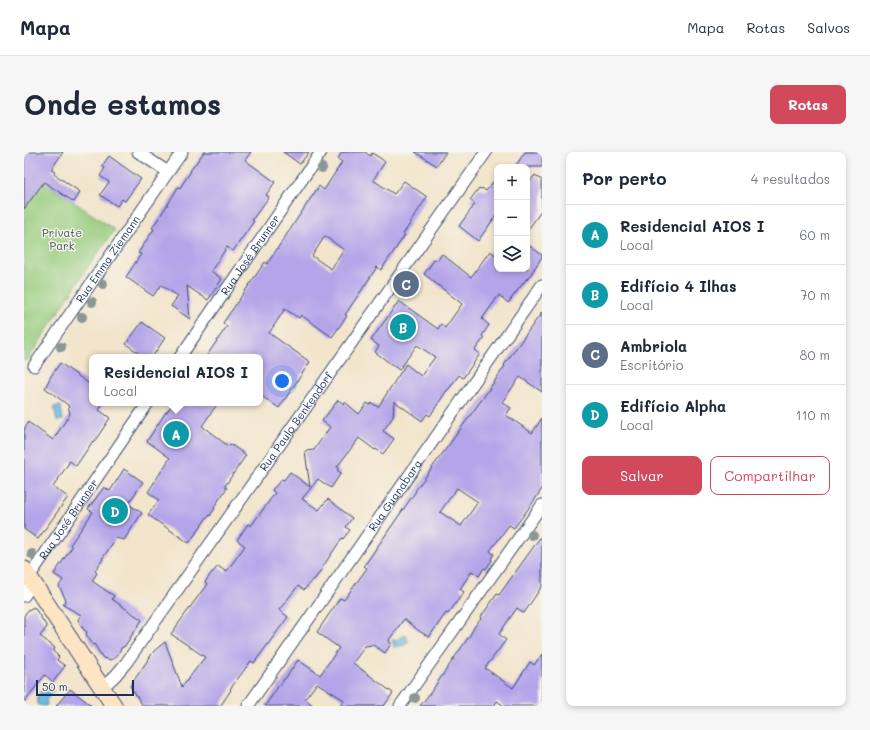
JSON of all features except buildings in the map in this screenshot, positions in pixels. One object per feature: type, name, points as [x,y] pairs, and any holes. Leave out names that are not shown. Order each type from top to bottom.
[{"type":"main road","points":[[29,576],[114,706]]},
{"type":"street","points":[[138,152],[168,172]]},
{"type":"street","name":"Rua Emma Ziemann","points":[[34,366],[182,152]]},
{"type":"street","name":"Rua José Brunner","points":[[182,354],[321,152]]},
{"type":"street","name":"Rua Paulo Benkendorf","points":[[102,688],[126,664],[486,152]]},
{"type":"street","name":"Rua Guanabara","points":[[248,706],[542,285]]},
{"type":"street","name":"Rua José Brunner","points":[[24,596],[29,576],[146,406]]},
{"type":"street","points":[[400,706],[542,505]]},
{"type":"green space","name":"Private Park","points":[[43,181],[115,230],[89,265],[27,361],[24,360],[24,209]]},
{"type":"water","points":[[60,405],[63,420],[57,421],[54,407]]},
{"type":"water","points":[[406,635],[408,643],[394,647],[392,640],[399,639],[400,637]]},
{"type":"water","points":[[45,686],[52,689],[53,692],[46,700],[46,706],[38,705],[37,697]]},
{"type":"place","name":"Ambriola","points":[[406,284]]},
{"type":"place","name":"Edifício 4 Ilhas","points":[[403,327]]},
{"type":"place","name":"Residencial AIOS I","points":[[176,434]]},
{"type":"place","name":"Edifício Alpha","points":[[115,511]]}]
